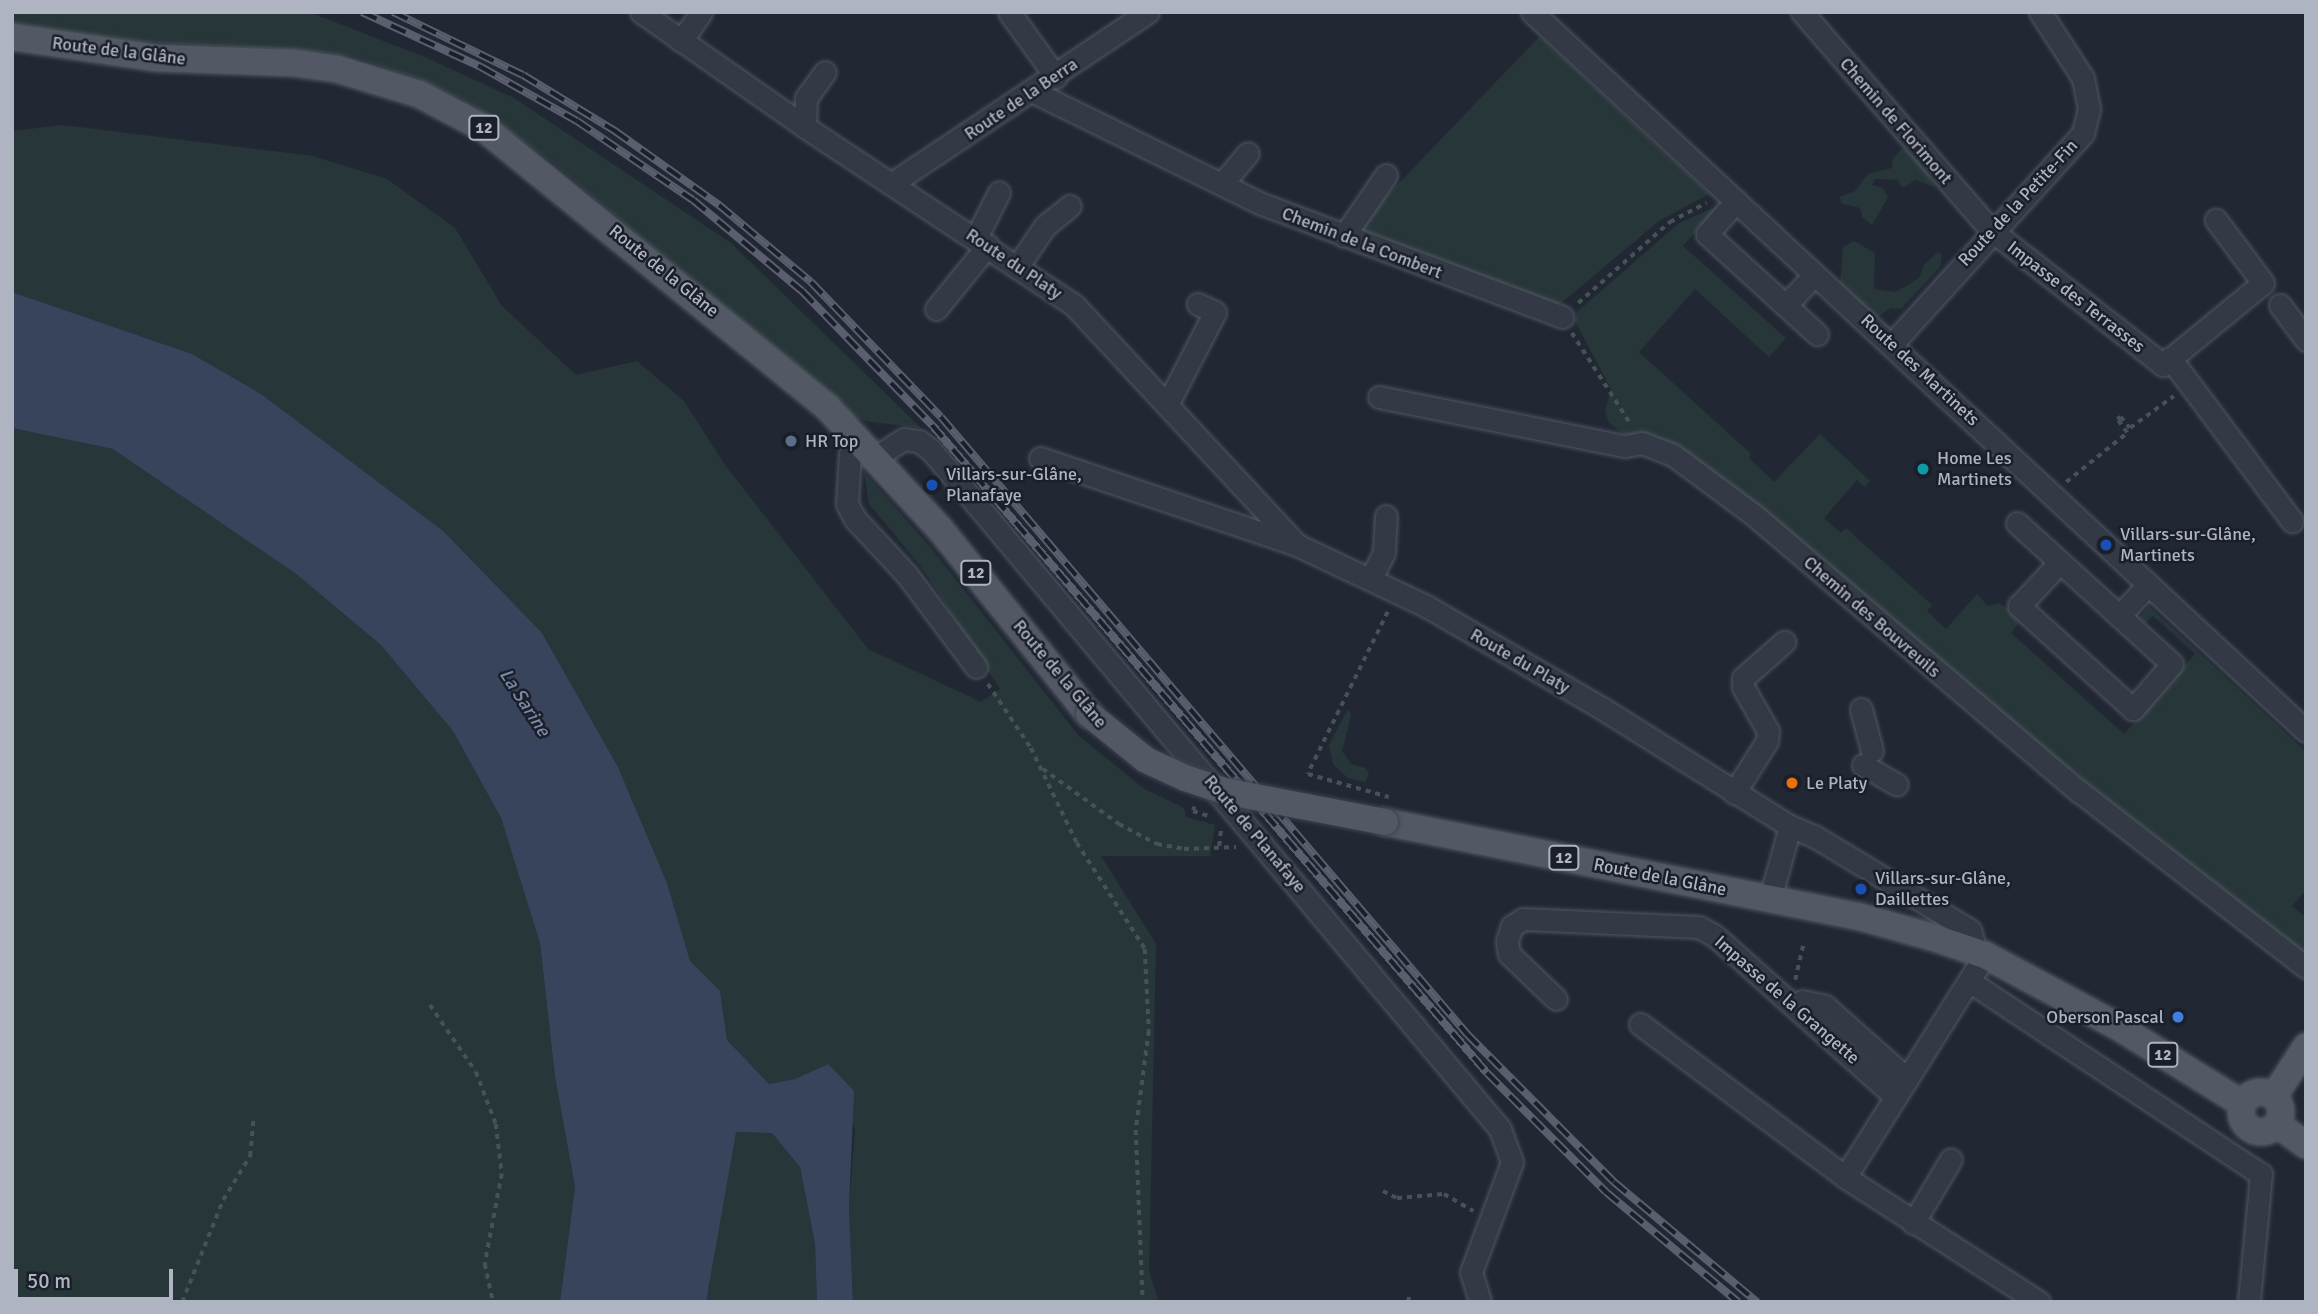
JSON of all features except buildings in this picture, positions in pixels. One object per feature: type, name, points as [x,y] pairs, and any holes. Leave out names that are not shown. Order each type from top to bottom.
[{"type":"main road","name":"Route de la Glâne","points":[[12,37],[156,58],[268,61],[337,69],[419,94],[454,111],[515,150],[747,338],[827,407],[863,455],[940,528],[1089,714],[1146,760],[1185,778],[1224,790],[1389,810],[1770,899],[1857,916],[1981,953],[2117,1026],[2242,1104],[2242,1117],[2249,1127],[2267,1131],[2277,1124]]},
{"type":"main road","points":[[2274,1096],[2306,1047]]},
{"type":"main road","points":[[2242,1104],[2256,1092],[2274,1096],[2281,1109],[2277,1124],[2306,1145]]},
{"type":"street","name":"Route du Platy","points":[[641,12],[805,127],[1019,264],[1074,305],[1168,403],[1297,545]]},
{"type":"street","points":[[681,41],[701,12]]},
{"type":"street","points":[[1009,12],[1056,76]]},
{"type":"street","name":"Route de la Berra","points":[[891,184],[1034,92],[1149,12]]},
{"type":"street","name":"Route des Martinets","points":[[1532,12],[2306,731]]},
{"type":"street","name":"Chemin de Florimont","points":[[1802,12],[1991,230]]},
{"type":"street","name":"Route de la Petite-Fin","points":[[1892,344],[1991,230],[2065,156],[2083,132],[2090,109],[2083,78],[2040,12]]},
{"type":"street","points":[[805,127],[806,98],[825,72]]},
{"type":"street","name":"Chemin de la Combert","points":[[1034,92],[1222,184],[1344,236],[1562,317]]},
{"type":"street","points":[[1222,184],[1248,153]]},
{"type":"street","points":[[1344,236],[1386,175]]},
{"type":"street","points":[[936,309],[982,241],[999,192]]},
{"type":"street","points":[[1732,197],[1707,234],[1818,334]]},
{"type":"street","points":[[1019,264],[1045,226],[1070,206]]},
{"type":"street","points":[[2216,220],[2263,283],[2170,358],[2292,521]]},
{"type":"street","name":"Impasse des Terrasses","points":[[1991,230],[2163,365],[2170,358]]},
{"type":"street","points":[[1786,306],[1815,274]]},
{"type":"street","points":[[1168,403],[1215,312],[1198,304]]},
{"type":"street","points":[[2280,305],[2306,340]]},
{"type":"street","name":"Chemin des Bouvreuils","points":[[1379,397],[1625,446],[1642,443],[1674,455],[1754,515],[2080,792],[2306,967]]},
{"type":"street","name":"Route de Planafaye","points":[[863,455],[904,439],[919,441],[931,450],[1500,1129],[1508,1143],[1511,1163],[1471,1272],[1480,1302]]},
{"type":"street","points":[[863,455],[847,504],[855,519],[907,575],[976,667]]},
{"type":"street","name":"Route du Platy","points":[[1040,458],[1297,545],[1371,578],[1600,707],[1790,827],[1814,836],[1969,930],[1981,953]]},
{"type":"street","points":[[1371,578],[1384,552],[1386,516]]},
{"type":"street","points":[[2017,523],[2120,615],[2172,664],[2133,709],[2019,606],[2060,562]]},
{"type":"street","points":[[2120,615],[2148,584]]},
{"type":"street","points":[[1734,793],[1767,741],[1768,731],[1743,687],[1743,678],[1784,642]]},
{"type":"street","points":[[1861,709],[1868,758],[1897,785]]},
{"type":"street","points":[[1770,899],[1790,827]]},
{"type":"street","name":"Impasse de la Grangette","points":[[1556,999],[1509,954],[1507,941],[1512,926],[1524,919],[1699,927],[1715,936],[1902,1088]]},
{"type":"street","points":[[1845,1177],[1969,981],[1981,953]]},
{"type":"street","points":[[1969,981],[2261,1174],[2249,1302]]},
{"type":"street","points":[[1802,1001],[1825,1006],[1902,1088]]},
{"type":"street","points":[[1640,1024],[1845,1177],[2039,1302]]},
{"type":"street","points":[[1913,1223],[1951,1159]]},
{"type":"path","points":[[1642,443],[1562,317],[1670,222],[1732,197]]},
{"type":"path","points":[[2062,486],[2127,433],[2117,419],[2121,417],[2130,428],[2190,384]]},
{"type":"path","points":[[1389,810],[1308,774],[1392,604]]},
{"type":"path","points":[[976,667],[1041,768],[1077,843],[1145,949],[1149,1031],[1136,1130],[1143,1302]]},
{"type":"path","points":[[1041,768],[1119,824],[1157,844],[1184,849],[1219,846],[1268,850]]},
{"type":"path","points":[[1194,808],[1222,820],[1219,846]]},
{"type":"path","points":[[1798,964],[1803,944]]},
{"type":"path","points":[[430,1005],[477,1072],[496,1124],[502,1174],[485,1265],[492,1302]]},
{"type":"path","points":[[182,1302],[223,1200],[250,1156],[253,1120]]},
{"type":"path","points":[[1383,1191],[1397,1198],[1434,1192],[1444,1194],[1465,1210],[1479,1209],[1482,1203],[1494,1209]]},
{"type":"path","points":[[1408,1302],[1409,1296]]},
{"type":"shaded area","points":[[12,12],[309,12],[427,58],[514,98],[731,243],[921,428],[857,420],[552,162],[473,105],[420,79],[351,56],[314,51],[91,39],[12,26]]},
{"type":"shaded area","points":[[1540,36],[1709,194],[1659,221],[1554,309],[1356,228]]},
{"type":"shaded area","points":[[63,125],[313,156],[387,179],[455,228],[502,306],[576,375],[637,361],[684,401],[725,465],[868,649],[981,702],[1000,689],[922,568],[869,504],[864,472],[931,548],[1079,736],[1143,788],[1184,808],[1186,817],[1215,825],[1210,856],[1101,856],[1156,944],[1149,1272],[1159,1302],[853,1302],[849,1208],[855,1130],[828,1064],[795,1079],[769,1084],[727,1040],[720,992],[690,961],[667,883],[618,767],[542,633],[337,453],[261,394],[192,354],[12,292],[12,131]]},
{"type":"shaded area","points":[[1903,148],[1919,162],[1935,187],[1916,180],[1902,188],[1898,180],[1875,179],[1872,185],[1883,188],[1888,197],[1872,225],[1862,217],[1860,208],[1841,203],[1840,197],[1855,191],[1868,174],[1892,168],[1893,158]]},
{"type":"shaded area","points":[[1719,205],[1683,246],[1786,338],[1769,357],[1695,289],[1639,352],[1751,454],[1749,458],[1774,482],[1820,434],[1870,481],[1865,487],[1857,480],[1824,518],[1841,533],[1846,528],[1932,605],[1927,611],[1946,629],[1977,594],[1988,606],[1998,603],[2011,610],[2022,619],[2011,633],[2124,734],[2195,654],[2153,616],[2141,627],[2139,618],[2149,606],[2306,752],[2306,890],[2292,906],[2306,918],[2306,955],[1639,432],[1628,437],[1609,423],[1605,411],[1611,389],[1575,321],[1577,312],[1678,224]]},
{"type":"shaded area","points":[[1854,241],[1875,253],[1874,289],[1895,292],[1903,288],[1919,278],[1924,265],[1938,252],[1942,255],[1940,267],[1901,309],[1891,308],[1874,319],[1840,286],[1843,247]]},
{"type":"shaded area","points":[[12,428],[113,449],[190,498],[295,573],[381,645],[453,731],[501,818],[540,943],[555,1077],[575,1187],[560,1302],[12,1302]]},
{"type":"shaded area","points":[[1348,709],[1351,715],[1342,751],[1351,764],[1365,768],[1369,774],[1365,782],[1348,778],[1333,764],[1329,745]]},
{"type":"shaded area","points":[[735,1132],[772,1133],[800,1167],[815,1244],[817,1302],[706,1302]]},
{"type":"water","name":"La Sarine","points":[[12,292],[192,354],[261,394],[443,531],[542,633],[618,767],[667,883],[690,961],[720,991],[727,1040],[769,1084],[795,1079],[828,1064],[854,1091],[849,1208],[853,1302],[817,1302],[815,1244],[800,1167],[772,1133],[736,1132],[706,1302],[560,1302],[575,1187],[555,1077],[540,943],[501,818],[453,731],[381,645],[295,573],[113,449],[12,428]]},
{"type":"railway","points":[[362,12],[481,67],[577,121],[693,200],[802,291],[932,425],[1487,1073],[1606,1192],[1738,1302]]},
{"type":"railway","points":[[393,12],[523,75],[615,131],[719,205],[811,282],[941,417],[1467,1034],[1614,1182],[1757,1302]]},
{"type":"place","name":"HR Top","points":[[791,441]]},
{"type":"place","name":"Home Les Martinets","points":[[1923,469]]},
{"type":"place","name":"Villars-sur-Glâne, Planafaye","points":[[932,485]]},
{"type":"place","name":"Villars-sur-Glâne, Martinets","points":[[2106,545]]},
{"type":"place","name":"Le Platy","points":[[1792,783]]},
{"type":"place","name":"Villars-sur-Glâne, Daillettes","points":[[1861,889]]},
{"type":"place","name":"Oberson Pascal","points":[[2178,1017]]}]
